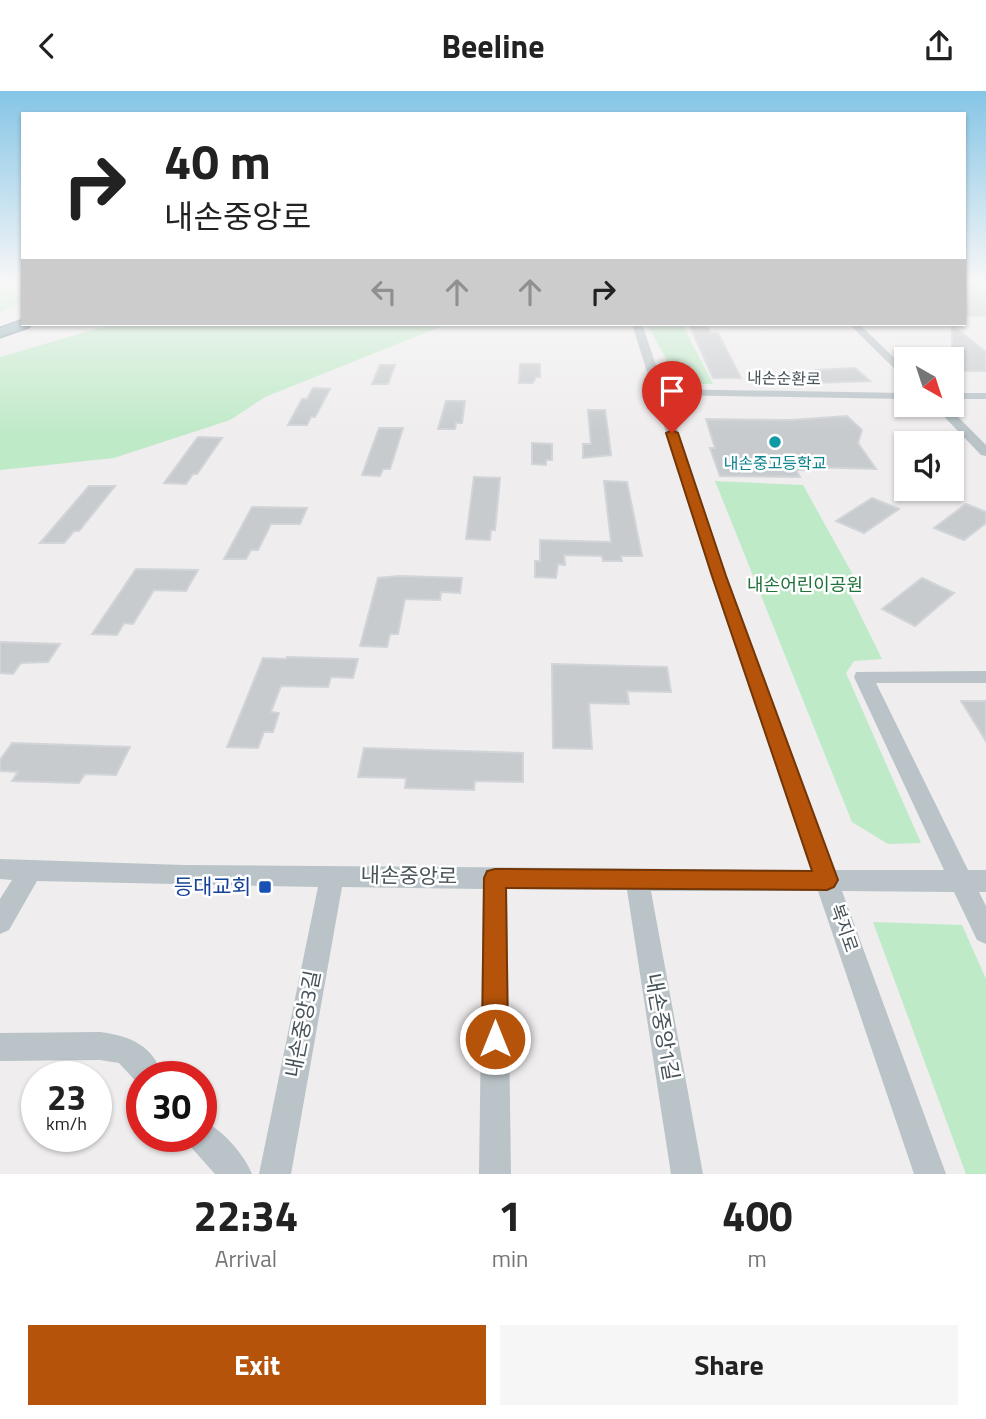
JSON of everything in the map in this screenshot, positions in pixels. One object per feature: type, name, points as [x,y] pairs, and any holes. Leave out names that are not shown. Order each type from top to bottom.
[{"type":"street","name":"복지로","points":[[640,332],[719,576],[930,1174]]},
{"type":"street","points":[[862,332],[894,362]]},
{"type":"street","name":"내손순환로","points":[[660,392],[894,396]]},
{"type":"street","points":[[964,396],[986,396]]},
{"type":"street","points":[[951,417],[986,452]]},
{"type":"street","points":[[986,677],[863,677],[974,880],[986,932]]},
{"type":"street","name":"내손중앙로","points":[[0,869],[184,875],[637,880],[974,880]]},
{"type":"street","points":[[0,922],[31,869]]},
{"type":"street","name":"내손중앙3길","points":[[275,1174],[332,875]]},
{"type":"street","points":[[495,878],[495,1174]]},
{"type":"street","name":"내손중앙1길","points":[[637,880],[687,1174]]},
{"type":"street","points":[[0,1047],[100,1045],[126,1050],[136,1061]]},
{"type":"street","points":[[216,1152],[236,1174]]},
{"type":"green space","points":[[87,332],[428,332],[265,397],[230,420],[114,458],[0,470],[0,357]]},
{"type":"green space","points":[[651,332],[686,332],[713,384],[680,384]]},
{"type":"green space","name":"내손어린이공원","points":[[715,481],[803,485],[863,593],[850,594],[882,659],[854,661],[846,673],[921,843],[888,844],[852,822]]},
{"type":"green space","points":[[873,922],[962,925],[986,979],[986,1174],[966,1174]]},
{"type":"building","points":[[692,332],[718,333],[741,378],[713,378]]},
{"type":"building","points":[[952,332],[960,332],[986,352],[986,371],[964,371],[964,347],[952,347]]},
{"type":"building","points":[[520,364],[540,364],[540,377],[536,377],[533,383],[519,383]]},
{"type":"building","points":[[380,365],[395,365],[388,384],[372,384]]},
{"type":"building","points":[[855,368],[870,381],[815,383],[815,370]]},
{"type":"building","points":[[313,388],[330,389],[315,417],[311,417],[307,425],[288,425],[302,399],[307,399]]},
{"type":"building","points":[[446,401],[465,401],[462,423],[456,423],[455,429],[438,429]]},
{"type":"building","points":[[588,410],[605,410],[611,455],[583,458],[583,444],[591,444]]},
{"type":"building","name":"내손중고등학교","points":[[847,416],[862,430],[858,443],[876,469],[806,467],[807,470],[796,470],[800,477],[720,476],[710,448],[715,448],[706,419],[790,420]]},
{"type":"building","points":[[379,428],[403,428],[390,469],[383,469],[380,476],[362,475]]},
{"type":"building","points":[[198,437],[222,438],[197,474],[193,474],[186,484],[164,483]]},
{"type":"building","points":[[532,443],[552,444],[552,460],[546,460],[546,465],[532,464]]},
{"type":"building","points":[[474,477],[500,478],[495,530],[491,530],[490,540],[466,539]]},
{"type":"building","points":[[604,481],[627,482],[642,556],[621,556],[622,561],[603,561],[602,556],[564,555],[565,565],[558,564],[556,578],[535,577],[535,561],[540,561],[540,540],[611,542]]},
{"type":"building","points":[[89,486],[115,486],[79,531],[74,531],[64,543],[40,543]]},
{"type":"building","points":[[872,498],[899,509],[864,533],[836,521]]},
{"type":"building","points":[[966,504],[986,512],[986,523],[964,540],[934,528]]},
{"type":"building","points":[[252,507],[307,508],[300,524],[271,524],[258,550],[251,550],[246,559],[224,559]]},
{"type":"building","points":[[136,569],[198,570],[186,591],[154,590],[133,624],[124,623],[117,635],[92,634]]},
{"type":"building","points":[[378,578],[462,578],[460,593],[441,592],[440,600],[405,599],[398,634],[390,634],[387,647],[360,646]]},
{"type":"building","points":[[922,578],[954,593],[915,626],[882,609]]},
{"type":"building","points":[[0,642],[60,644],[48,662],[21,663],[13,674],[0,673]]},
{"type":"building","points":[[263,658],[358,659],[353,678],[331,677],[328,687],[281,686],[271,712],[279,713],[273,732],[264,732],[258,748],[227,747]]},
{"type":"building","points":[[552,664],[667,667],[671,692],[627,691],[629,704],[589,703],[592,749],[553,748]]},
{"type":"building","points":[[961,701],[986,701],[986,741]]},
{"type":"building","points":[[12,743],[130,747],[116,775],[85,774],[79,783],[12,781],[18,772],[0,771],[0,760]]},
{"type":"building","points":[[364,748],[523,753],[523,782],[475,781],[474,790],[405,788],[406,778],[358,777]]},
{"type":"place","name":"내손중고등학교","points":[[775,442]]},
{"type":"place","name":"등대교회","points":[[265,887]]},
{"type":"route","points":[[495,1039],[495,878],[827,880],[719,576],[672,433]]}]
